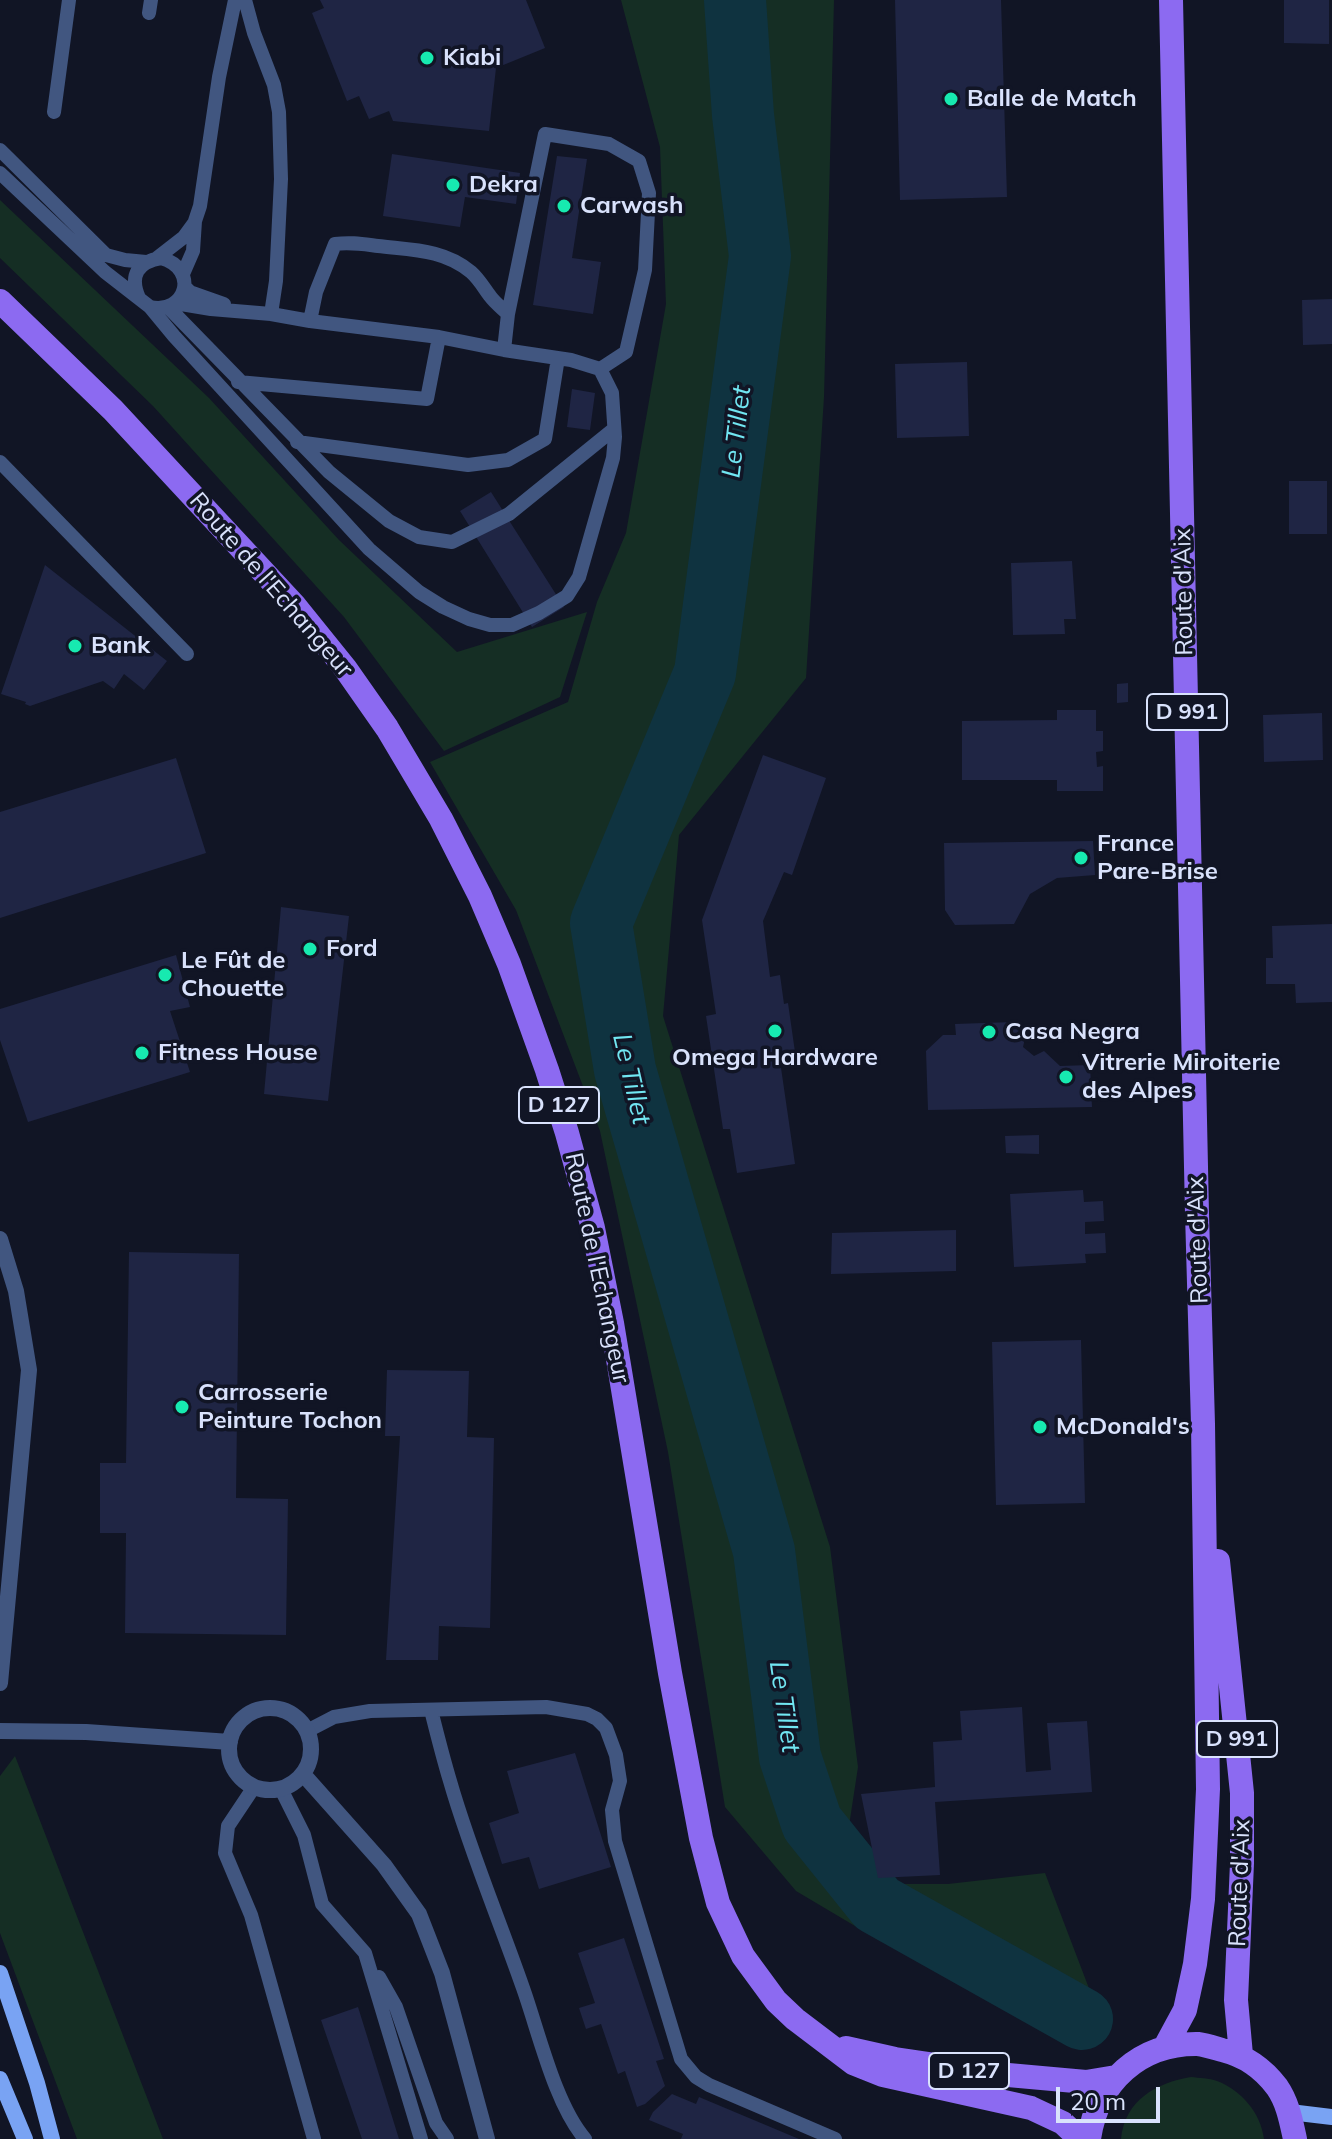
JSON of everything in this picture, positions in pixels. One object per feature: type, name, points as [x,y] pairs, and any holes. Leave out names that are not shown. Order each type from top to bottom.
[{"type":"main road","name":"Route d'Aix","points":[[1165,2047],[1185,2010],[1190,1991],[1203,1899],[1208,1789],[1203,1424],[1171,0]]},
{"type":"main road","name":"Route de l'Echangeur","points":[[0,301],[113,410],[295,606],[345,668],[387,728],[431,800],[467,869],[509,964],[540,1048],[593,1228],[701,1838],[714,1890],[743,1956],[788,2012],[840,2055],[867,2070],[1031,2108],[1063,2123],[1080,2139]]},
{"type":"main road","name":"Route d'Aix","points":[[1203,1424],[1242,1793],[1236,1987],[1241,2055]]},
{"type":"main road","points":[[0,1973],[37,2083],[52,2139]]},
{"type":"main road","name":"Route de l'Echangeur","points":[[825,2041],[895,2059],[997,2074],[1086,2082],[1116,2077]]},
{"type":"main road","points":[[1089,2139],[1101,2098],[1116,2077],[1139,2059],[1165,2047],[1200,2044],[1241,2055],[1258,2067],[1277,2088],[1290,2112],[1295,2139]]},
{"type":"main road","points":[[0,2079],[25,2139]]},
{"type":"main road","points":[[1290,2112],[1332,2117]]},
{"type":"street","points":[[0,1239],[16,1291],[29,1370],[0,1683]]},
{"type":"street","points":[[260,1709],[287,1712],[302,1722],[307,1731],[312,1748],[308,1766],[297,1781],[281,1789],[254,1787],[234,1769],[230,1756],[232,1733],[243,1718],[260,1709]]},
{"type":"street","points":[[0,1731],[86,1732],[230,1742]]},
{"type":"street","points":[[303,1774],[384,1865],[419,1914],[442,1973],[487,2139]]},
{"type":"lane","points":[[54,112],[69,0]]},
{"type":"lane","points":[[0,173],[105,272],[159,309],[171,305],[179,299],[193,251],[195,221],[200,206],[219,77],[235,0]]},
{"type":"lane","points":[[245,0],[274,85],[279,112],[281,179],[276,281],[271,314]]},
{"type":"lane","points":[[0,150],[106,255],[125,260],[170,260],[179,266],[190,292],[229,306],[271,314],[439,337],[504,350],[558,358],[600,369],[626,352],[645,270],[649,193],[639,161],[609,144],[545,134],[508,314],[504,350]]},
{"type":"lane","points":[[195,221],[184,237],[137,271],[135,288],[369,549],[419,592],[469,619],[490,625],[512,625],[567,596],[579,577],[613,458],[612,393],[600,369]]},
{"type":"lane","points":[[310,321],[316,292],[335,244],[356,242],[433,252],[455,261],[472,273],[508,314]]},
{"type":"lane","points":[[171,305],[271,314]]},
{"type":"lane","points":[[171,305],[240,382],[329,472],[389,521],[419,537],[452,542],[509,514],[614,429]]},
{"type":"lane","points":[[217,382],[427,399],[439,337]]},
{"type":"lane","points":[[269,440],[468,465],[508,460],[545,439],[558,358]]},
{"type":"lane","points":[[0,462],[187,654]]},
{"type":"lane","points":[[307,1731],[321,1722],[347,1714],[521,1706],[564,1708],[597,1719],[606,1728],[616,1755],[620,1781],[612,1810],[615,1841],[681,2059],[696,2077],[709,2085],[835,2139]]},
{"type":"lane","points":[[431,1710],[468,1837],[553,2077],[564,2105],[585,2139]]},
{"type":"lane","points":[[254,1787],[228,1826],[225,1853],[251,1915],[314,2139]]},
{"type":"lane","points":[[281,1789],[304,1835],[322,1904],[365,1953],[396,2007],[436,2123],[447,2139]]},
{"type":"lane","points":[[365,1953],[421,2139]]},
{"type":"green space","points":[[621,0],[834,0],[824,397],[806,678],[679,835],[663,1016],[830,1547],[858,1767],[847,1839],[874,1884],[948,1884],[1045,1873],[1090,1991],[1054,2022],[977,1983],[882,1942],[796,1891],[725,1807],[668,1452],[600,1131],[516,910],[430,762],[568,702],[597,602],[626,533],[666,304],[660,147]]},
{"type":"green space","points":[[0,200],[209,398],[339,540],[457,652],[587,612],[560,697],[444,751],[344,617],[153,406],[0,258]]},
{"type":"green space","points":[[15,1756],[163,2139],[77,2139],[0,1933],[0,1776]]},
{"type":"green space","points":[[1191,2077],[1217,2081],[1242,2096],[1259,2120],[1264,2139],[1121,2139],[1129,2114],[1144,2096],[1166,2084]]},
{"type":"building","name":"Kiabi","points":[[320,0],[526,0],[545,48],[496,68],[489,131],[393,121],[389,111],[369,119],[359,96],[347,101],[312,13],[324,8]]},
{"type":"building","name":"Balle de Match","points":[[895,0],[1001,0],[1007,197],[900,200]]},
{"type":"building","points":[[1284,0],[1329,0],[1329,44],[1284,43]]},
{"type":"building","name":"Dekra","points":[[392,154],[520,173],[516,204],[465,197],[460,227],[383,216]]},
{"type":"building","name":"Carwash","points":[[557,156],[587,159],[572,258],[601,262],[593,314],[533,305]]},
{"type":"building","points":[[1332,299],[1332,344],[1303,345],[1302,300]]},
{"type":"building","points":[[967,362],[969,436],[897,438],[895,364]]},
{"type":"building","points":[[572,389],[595,393],[590,430],[567,427]]},
{"type":"building","points":[[1289,481],[1327,481],[1327,534],[1289,534]]},
{"type":"building","points":[[491,492],[564,607],[532,627],[460,511]]},
{"type":"building","points":[[1072,561],[1076,619],[1064,619],[1065,634],[1013,635],[1011,563]]},
{"type":"building","points":[[45,565],[167,661],[144,690],[124,674],[114,689],[103,681],[30,706],[1,694]]},
{"type":"building","points":[[1128,683],[1128,702],[1117,703],[1117,684]]},
{"type":"building","points":[[1057,710],[1096,710],[1096,731],[1103,731],[1103,751],[1096,752],[1097,767],[1103,766],[1103,791],[1057,791],[1057,780],[962,780],[962,721],[1057,720]]},
{"type":"building","points":[[1322,713],[1323,760],[1264,762],[1263,715]]},
{"type":"building","points":[[763,755],[826,778],[792,875],[784,872],[763,921],[770,977],[780,975],[784,1004],[788,1003],[796,1059],[780,1061],[795,1164],[737,1173],[730,1129],[723,1129],[706,1016],[716,1014],[702,920]]},
{"type":"building","points":[[176,758],[206,853],[0,918],[0,812]]},
{"type":"building","points":[[1093,841],[1095,875],[1057,878],[1030,894],[1014,924],[955,925],[945,910],[944,843]]},
{"type":"building","points":[[281,907],[349,916],[328,1101],[264,1094]]},
{"type":"building","points":[[1332,924],[1332,1002],[1296,1003],[1295,984],[1266,984],[1266,958],[1273,958],[1272,926]]},
{"type":"building","points":[[176,955],[190,1007],[170,1011],[190,1072],[28,1122],[0,1040],[0,1009]]},
{"type":"building","points":[[1013,1022],[1026,1034],[1023,1047],[1034,1056],[1044,1051],[1060,1066],[1090,1065],[1092,1107],[928,1110],[926,1051],[943,1035],[956,1035],[955,1024]]},
{"type":"building","points":[[1039,1135],[1039,1154],[1006,1153],[1005,1136]]},
{"type":"building","points":[[1083,1190],[1084,1202],[1103,1201],[1104,1221],[1085,1222],[1085,1234],[1105,1233],[1106,1253],[1085,1254],[1086,1263],[1014,1267],[1010,1194]]},
{"type":"building","points":[[956,1230],[956,1271],[831,1274],[832,1233]]},
{"type":"building","name":"Carrosserie Peinture Tochon","points":[[129,1252],[239,1254],[236,1498],[288,1499],[286,1635],[125,1633],[126,1533],[100,1533],[100,1463],[126,1463]]},
{"type":"building","points":[[1081,1340],[1085,1503],[996,1505],[992,1342]]},
{"type":"building","points":[[387,1370],[469,1371],[467,1437],[494,1438],[490,1628],[439,1626],[438,1660],[386,1660],[400,1436],[385,1436]]},
{"type":"building","points":[[1022,1707],[1026,1772],[1051,1770],[1047,1723],[1087,1721],[1092,1792],[935,1802],[940,1875],[878,1878],[861,1794],[935,1787],[933,1742],[962,1740],[960,1711]]},
{"type":"building","points":[[575,1753],[611,1867],[539,1889],[529,1857],[502,1864],[489,1823],[519,1813],[507,1771]]},
{"type":"building","points":[[624,1938],[664,2059],[656,2061],[665,2086],[637,2107],[625,2071],[618,2074],[601,2024],[586,2029],[579,2008],[595,2003],[578,1953]]},
{"type":"building","points":[[358,2007],[399,2139],[362,2139],[321,2020]]},
{"type":"building","points":[[672,2094],[696,2104],[699,2097],[799,2139],[681,2139],[683,2134],[649,2120]]},
{"type":"waterway","name":"Le Tillet","points":[[735,0],[743,115],[760,256],[705,673],[601,923],[625,1070],[764,1551],[790,1757],[812,1823],[877,1904],[1082,2019]]},
{"type":"place","name":"Kiabi","points":[[427,58]]},
{"type":"place","name":"Balle de Match","points":[[951,99]]},
{"type":"place","name":"Dekra","points":[[453,185]]},
{"type":"place","name":"Carwash","points":[[564,206]]},
{"type":"place","name":"Bank","points":[[75,646]]},
{"type":"place","name":"France Pare-Brise","points":[[1081,858]]},
{"type":"place","name":"Ford","points":[[310,949]]},
{"type":"place","name":"Le Fût de Chouette","points":[[165,975]]},
{"type":"place","name":"Omega Hardware","points":[[775,1031]]},
{"type":"place","name":"Casa Negra","points":[[989,1032]]},
{"type":"place","name":"Fitness House","points":[[142,1053]]},
{"type":"place","name":"Vitrerie Miroiterie des Alpes","points":[[1066,1077]]},
{"type":"place","name":"Carrosserie Peinture Tochon","points":[[182,1407]]},
{"type":"place","name":"McDonald's","points":[[1040,1427]]}]
